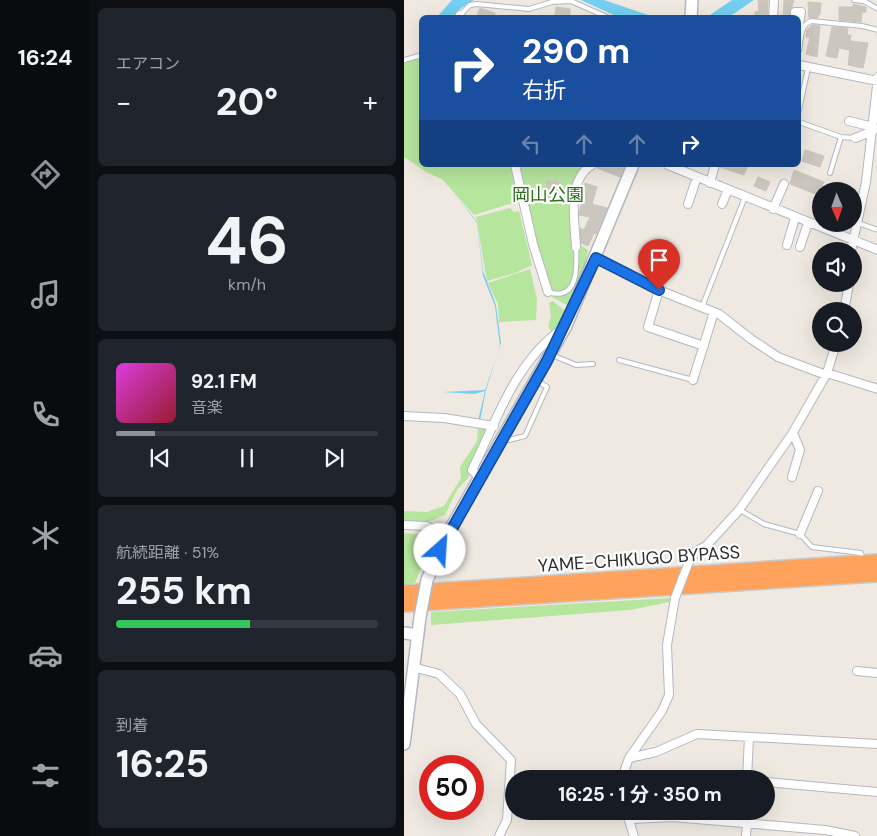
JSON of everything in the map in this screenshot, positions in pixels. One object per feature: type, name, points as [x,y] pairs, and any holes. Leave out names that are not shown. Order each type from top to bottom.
[{"type":"highway","name":"YAME-CHIKUGO BYPASS","points":[[404,593],[877,562]]},
{"type":"highway","name":"YAME-CHIKUGO BYPASS","points":[[404,604],[877,574]]},
{"type":"main road","points":[[691,15],[692,0]]},
{"type":"main road","points":[[404,744],[420,617],[427,580],[447,535],[566,326],[596,258],[632,167]]},
{"type":"main road","points":[[404,633],[418,635]]},
{"type":"street","points":[[773,15],[774,0]]},
{"type":"street","points":[[801,65],[877,80],[876,114],[862,198]]},
{"type":"street","points":[[849,121],[873,129]]},
{"type":"street","points":[[856,138],[873,129]]},
{"type":"street","points":[[515,167],[533,244],[548,292]]},
{"type":"street","points":[[576,247],[574,193],[582,172],[589,167]]},
{"type":"street","points":[[673,167],[877,250]]},
{"type":"street","points":[[710,183],[714,167]]},
{"type":"street","points":[[688,204],[698,178]]},
{"type":"street","points":[[773,209],[784,184]]},
{"type":"street","points":[[722,204],[728,190]]},
{"type":"street","points":[[787,246],[795,218]]},
{"type":"street","points":[[800,247],[808,223]]},
{"type":"street","points":[[852,241],[855,232]]},
{"type":"street","points":[[596,258],[657,290],[714,312],[778,357],[877,389]]},
{"type":"street","points":[[665,261],[648,327],[704,346]]},
{"type":"street","points":[[693,380],[714,312]]},
{"type":"street","points":[[480,478],[472,470],[521,371],[536,351],[566,326]]},
{"type":"street","points":[[627,770],[630,758],[662,710],[668,695],[667,645],[675,598],[688,564],[695,552],[706,546],[740,509],[793,433],[827,374],[834,352]]},
{"type":"street","points":[[404,416],[444,418],[494,426]]},
{"type":"street","points":[[792,477],[800,450],[793,433]]},
{"type":"street","points":[[800,534],[818,491]]},
{"type":"street","points":[[404,525],[426,526],[447,535]]},
{"type":"street","points":[[413,667],[439,674],[460,694],[476,724],[511,760],[507,820],[499,836]]},
{"type":"street","points":[[857,672],[877,673]]},
{"type":"street","points":[[630,758],[656,752],[696,734],[877,744]]},
{"type":"street","points":[[747,770],[749,737]]},
{"type":"street","points":[[775,783],[877,792]]},
{"type":"street","points":[[629,820],[634,836]]},
{"type":"street","points":[[717,820],[825,830],[855,836]]},
{"type":"street","points":[[746,836],[747,824]]},
{"type":"lane","points":[[854,0],[864,1],[877,9]]},
{"type":"lane","points":[[461,15],[470,5],[477,4],[529,9],[552,2],[571,1],[602,15]]},
{"type":"lane","points":[[801,37],[802,30],[812,21],[862,26],[877,30]]},
{"type":"lane","points":[[404,60],[419,56]]},
{"type":"lane","points":[[801,100],[808,67]]},
{"type":"lane","points":[[801,123],[841,137],[856,138]]},
{"type":"lane","points":[[830,173],[841,137]]},
{"type":"lane","points":[[702,307],[745,197]]},
{"type":"lane","points":[[862,224],[877,230]]},
{"type":"lane","points":[[548,292],[562,292],[572,286],[578,271],[576,247]]},
{"type":"lane","points":[[551,354],[576,364],[593,364]]},
{"type":"lane","points":[[619,360],[693,380]]},
{"type":"lane","points":[[509,440],[524,436],[534,416],[547,387],[536,380]]},
{"type":"lane","points":[[740,509],[764,524],[800,534],[812,547],[861,553],[862,558]]},
{"type":"lane","points":[[747,824],[748,820]]},
{"type":"green space","name":"岡山公園","points":[[419,58],[419,167],[581,167],[585,171],[577,199],[579,244],[588,250],[582,281],[570,307],[545,293],[542,287],[519,201],[474,215],[442,179],[426,172],[404,157],[404,62]]},
{"type":"green space","points":[[510,208],[514,212],[519,211],[532,265],[515,273],[487,281],[476,217]]},
{"type":"green space","points":[[530,269],[537,299],[536,320],[499,322],[498,304],[488,283]]},
{"type":"green space","points":[[553,301],[566,312],[559,327],[551,331],[548,326],[551,317],[549,303]]},
{"type":"green space","points":[[482,426],[486,433],[468,471],[469,477],[457,490],[445,515],[428,522],[404,520],[404,511],[427,512],[444,506],[461,478],[460,467],[477,441],[478,427]]},
{"type":"green space","points":[[404,533],[422,535],[428,549],[415,583],[404,584]]},
{"type":"green space","points":[[671,598],[669,602],[630,610],[431,625],[431,612]]},
{"type":"water","points":[[452,0],[474,0],[454,15],[439,15]]},
{"type":"water","points":[[581,0],[604,0],[648,15],[614,15]]},
{"type":"water","points":[[732,0],[754,0],[732,15],[710,15]]},
{"type":"water","points":[[450,187],[477,222],[483,271],[496,305],[500,346],[495,306],[483,276],[477,223]]},
{"type":"water","points":[[497,356],[486,390],[480,421],[478,421],[485,391],[474,394],[443,392],[485,390]]},
{"type":"building","points":[[758,0],[768,0],[767,15],[755,15],[755,12],[759,11]]},
{"type":"building","points":[[784,0],[794,0],[790,15],[783,15]]},
{"type":"building","points":[[808,2],[821,3],[818,18],[809,18]]},
{"type":"building","points":[[853,4],[866,7],[866,12],[862,12],[861,22],[839,20],[839,7],[853,7]]},
{"type":"building","points":[[556,7],[570,9],[570,15],[555,15]]},
{"type":"building","points":[[480,8],[495,13],[495,15],[477,15]]},
{"type":"building","points":[[812,25],[820,26],[817,57],[806,54],[810,37],[806,37],[807,30]]},
{"type":"building","points":[[832,27],[848,28],[847,35],[851,35],[850,41],[868,43],[863,68],[848,65],[850,50],[839,48],[837,58],[826,56]]},
{"type":"building","points":[[805,150],[824,156],[820,167],[802,161]]},
{"type":"building","points":[[597,167],[624,167],[620,177]]},
{"type":"building","points":[[720,167],[747,167],[744,175]]},
{"type":"building","points":[[794,170],[824,182],[812,182],[812,193],[790,184]]},
{"type":"building","points":[[758,177],[770,182],[766,191],[754,186]]},
{"type":"building","points":[[547,181],[557,181],[559,183],[555,202],[547,202]]},
{"type":"building","points":[[585,183],[597,187],[592,204],[607,208],[596,234],[594,233],[588,246],[581,243],[580,228],[584,230],[590,217],[579,215]]},
{"type":"route","points":[[440,550],[566,326],[596,258],[659,290]]}]
